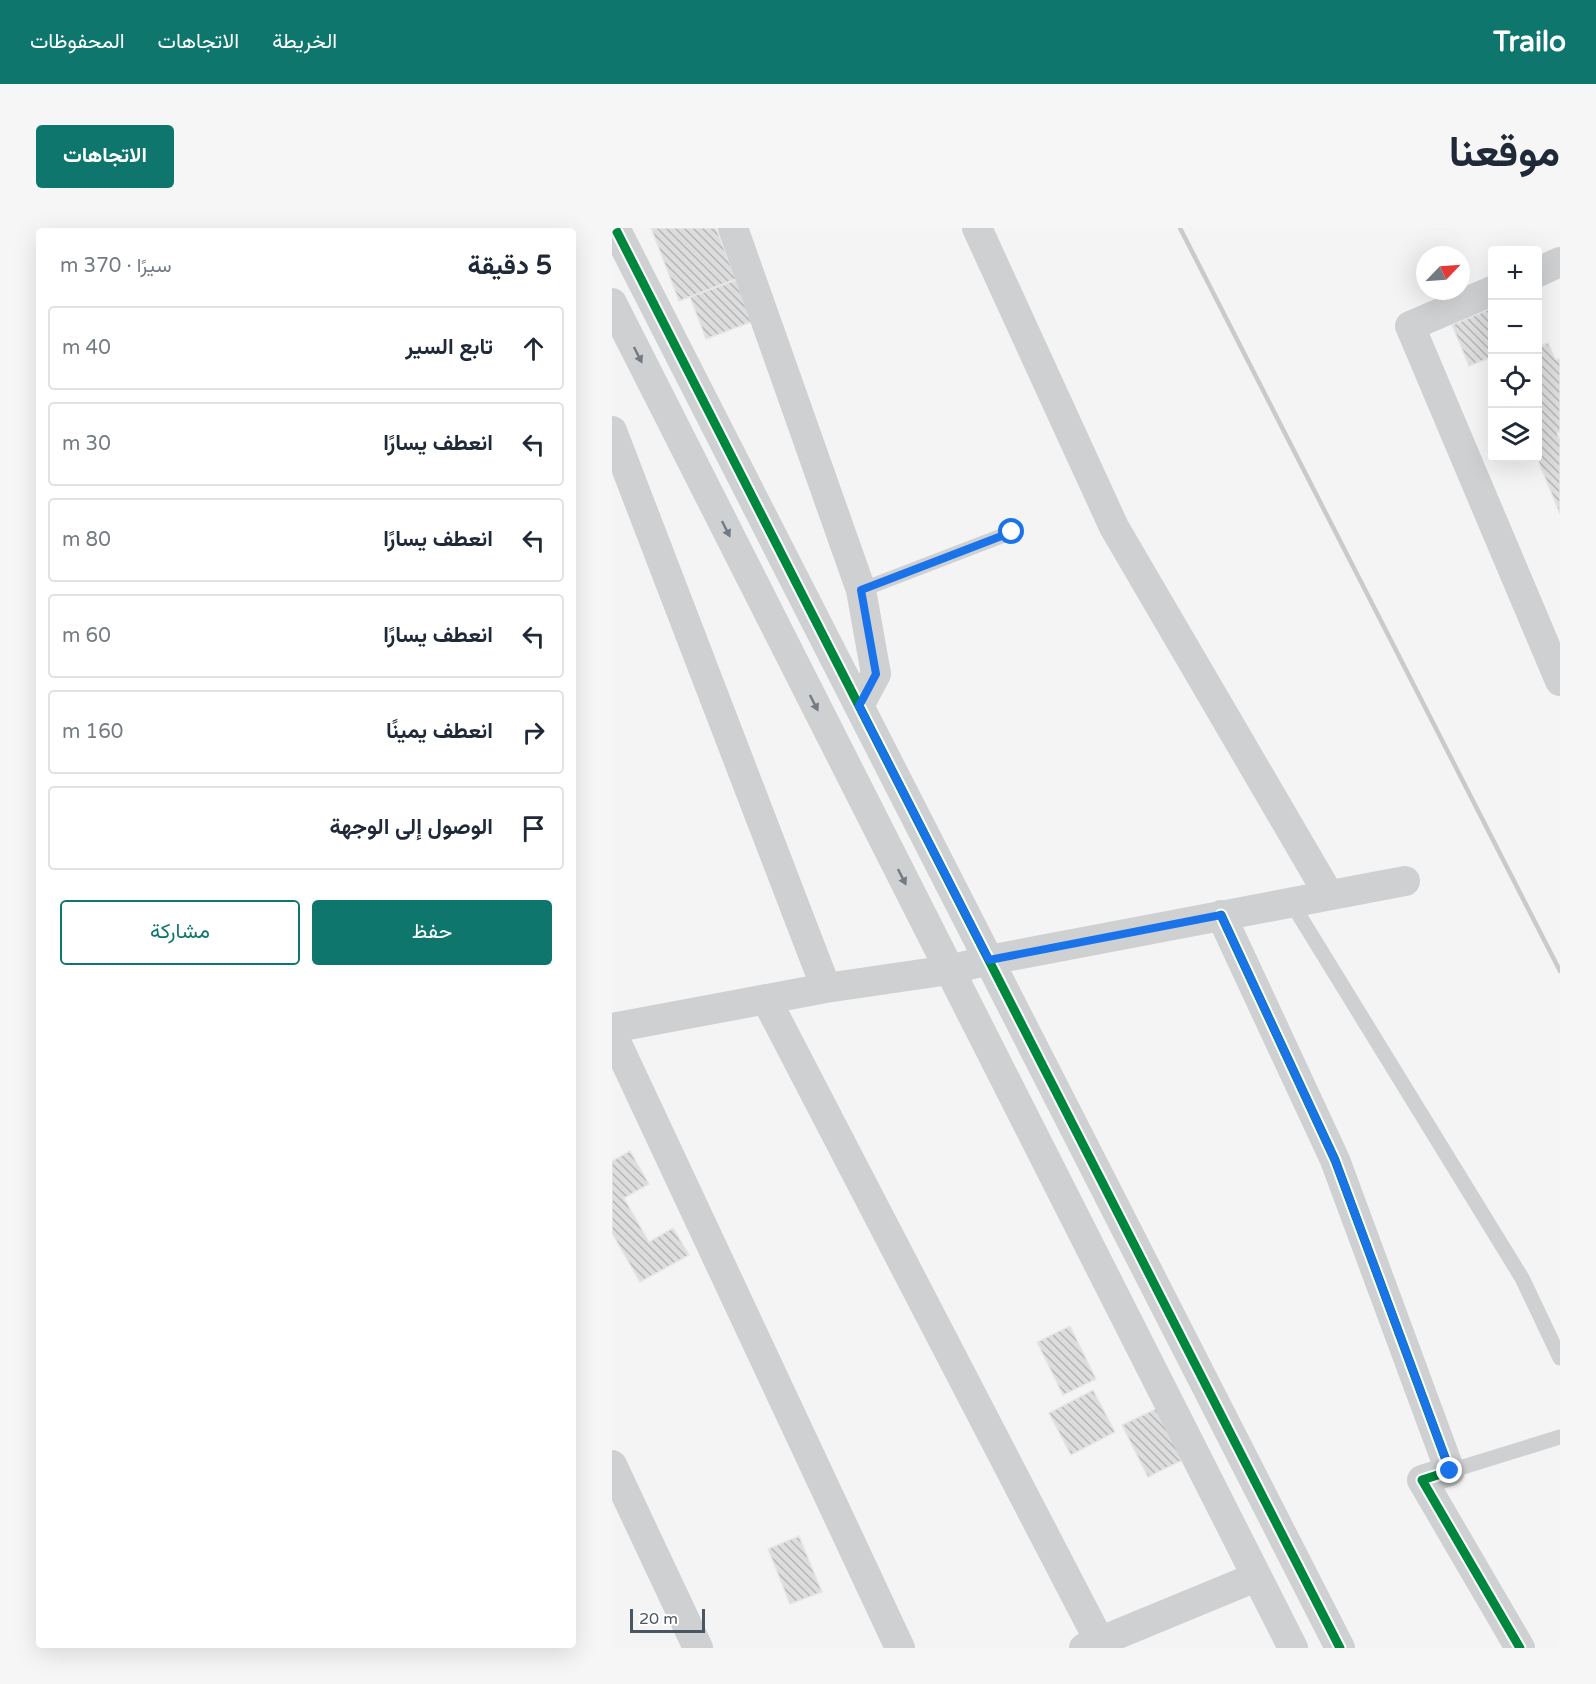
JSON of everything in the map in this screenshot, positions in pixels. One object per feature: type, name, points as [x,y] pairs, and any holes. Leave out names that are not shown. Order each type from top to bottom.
[{"type":"street","points":[[615,228],[1340,1648]]},
{"type":"street","points":[[733,228],[861,590],[876,674],[859,706]]},
{"type":"street","points":[[977,228],[1114,527],[1329,895]]},
{"type":"street","points":[[1542,270],[1560,262]]},
{"type":"street","points":[[1488,293],[1410,326],[1560,681]]},
{"type":"street","points":[[612,303],[1293,1648]]},
{"type":"street","points":[[612,431],[826,988]]},
{"type":"street","points":[[900,1648],[612,1030],[826,988],[949,970],[989,960],[1405,881]]},
{"type":"street","points":[[1221,915],[1335,1160],[1450,1471],[1422,1480],[1520,1648]]},
{"type":"street","points":[[766,999],[1095,1646],[1256,1577]]},
{"type":"street","points":[[612,1465],[698,1648]]},
{"type":"lane","points":[[861,590],[1012,532]]},
{"type":"lane","points":[[1291,902],[1522,1278],[1560,1358]]},
{"type":"lane","points":[[1450,1471],[1560,1437]]},
{"type":"building","points":[[651,228],[716,228],[736,279],[679,301]]},
{"type":"building","points":[[736,280],[751,322],[706,339],[690,297]]},
{"type":"building","points":[[1488,310],[1488,359],[1469,366],[1452,325]]},
{"type":"building","points":[[1548,343],[1555,359],[1560,359],[1560,432],[1557,433],[1560,440],[1560,514],[1539,462],[1542,462],[1542,345]]},
{"type":"building","points":[[630,1151],[649,1184],[624,1198],[649,1242],[673,1228],[689,1255],[640,1282],[612,1233],[612,1161]]},
{"type":"building","points":[[1070,1326],[1096,1379],[1063,1395],[1037,1342]]},
{"type":"building","points":[[1093,1390],[1115,1432],[1071,1455],[1049,1413]]},
{"type":"building","points":[[1168,1403],[1193,1455],[1148,1477],[1122,1425]]},
{"type":"building","points":[[799,1536],[822,1592],[790,1604],[768,1549]]},
{"type":"railway","points":[[1180,228],[1560,971]]},
{"type":"cycle path","points":[[615,228],[1340,1648]]},
{"type":"cycle path","points":[[1221,915],[1335,1160],[1450,1471],[1422,1480],[1520,1648]]},
{"type":"route","points":[[1012,532],[861,590],[876,674],[859,706],[989,960],[1221,915],[1335,1160],[1450,1471]]}]
